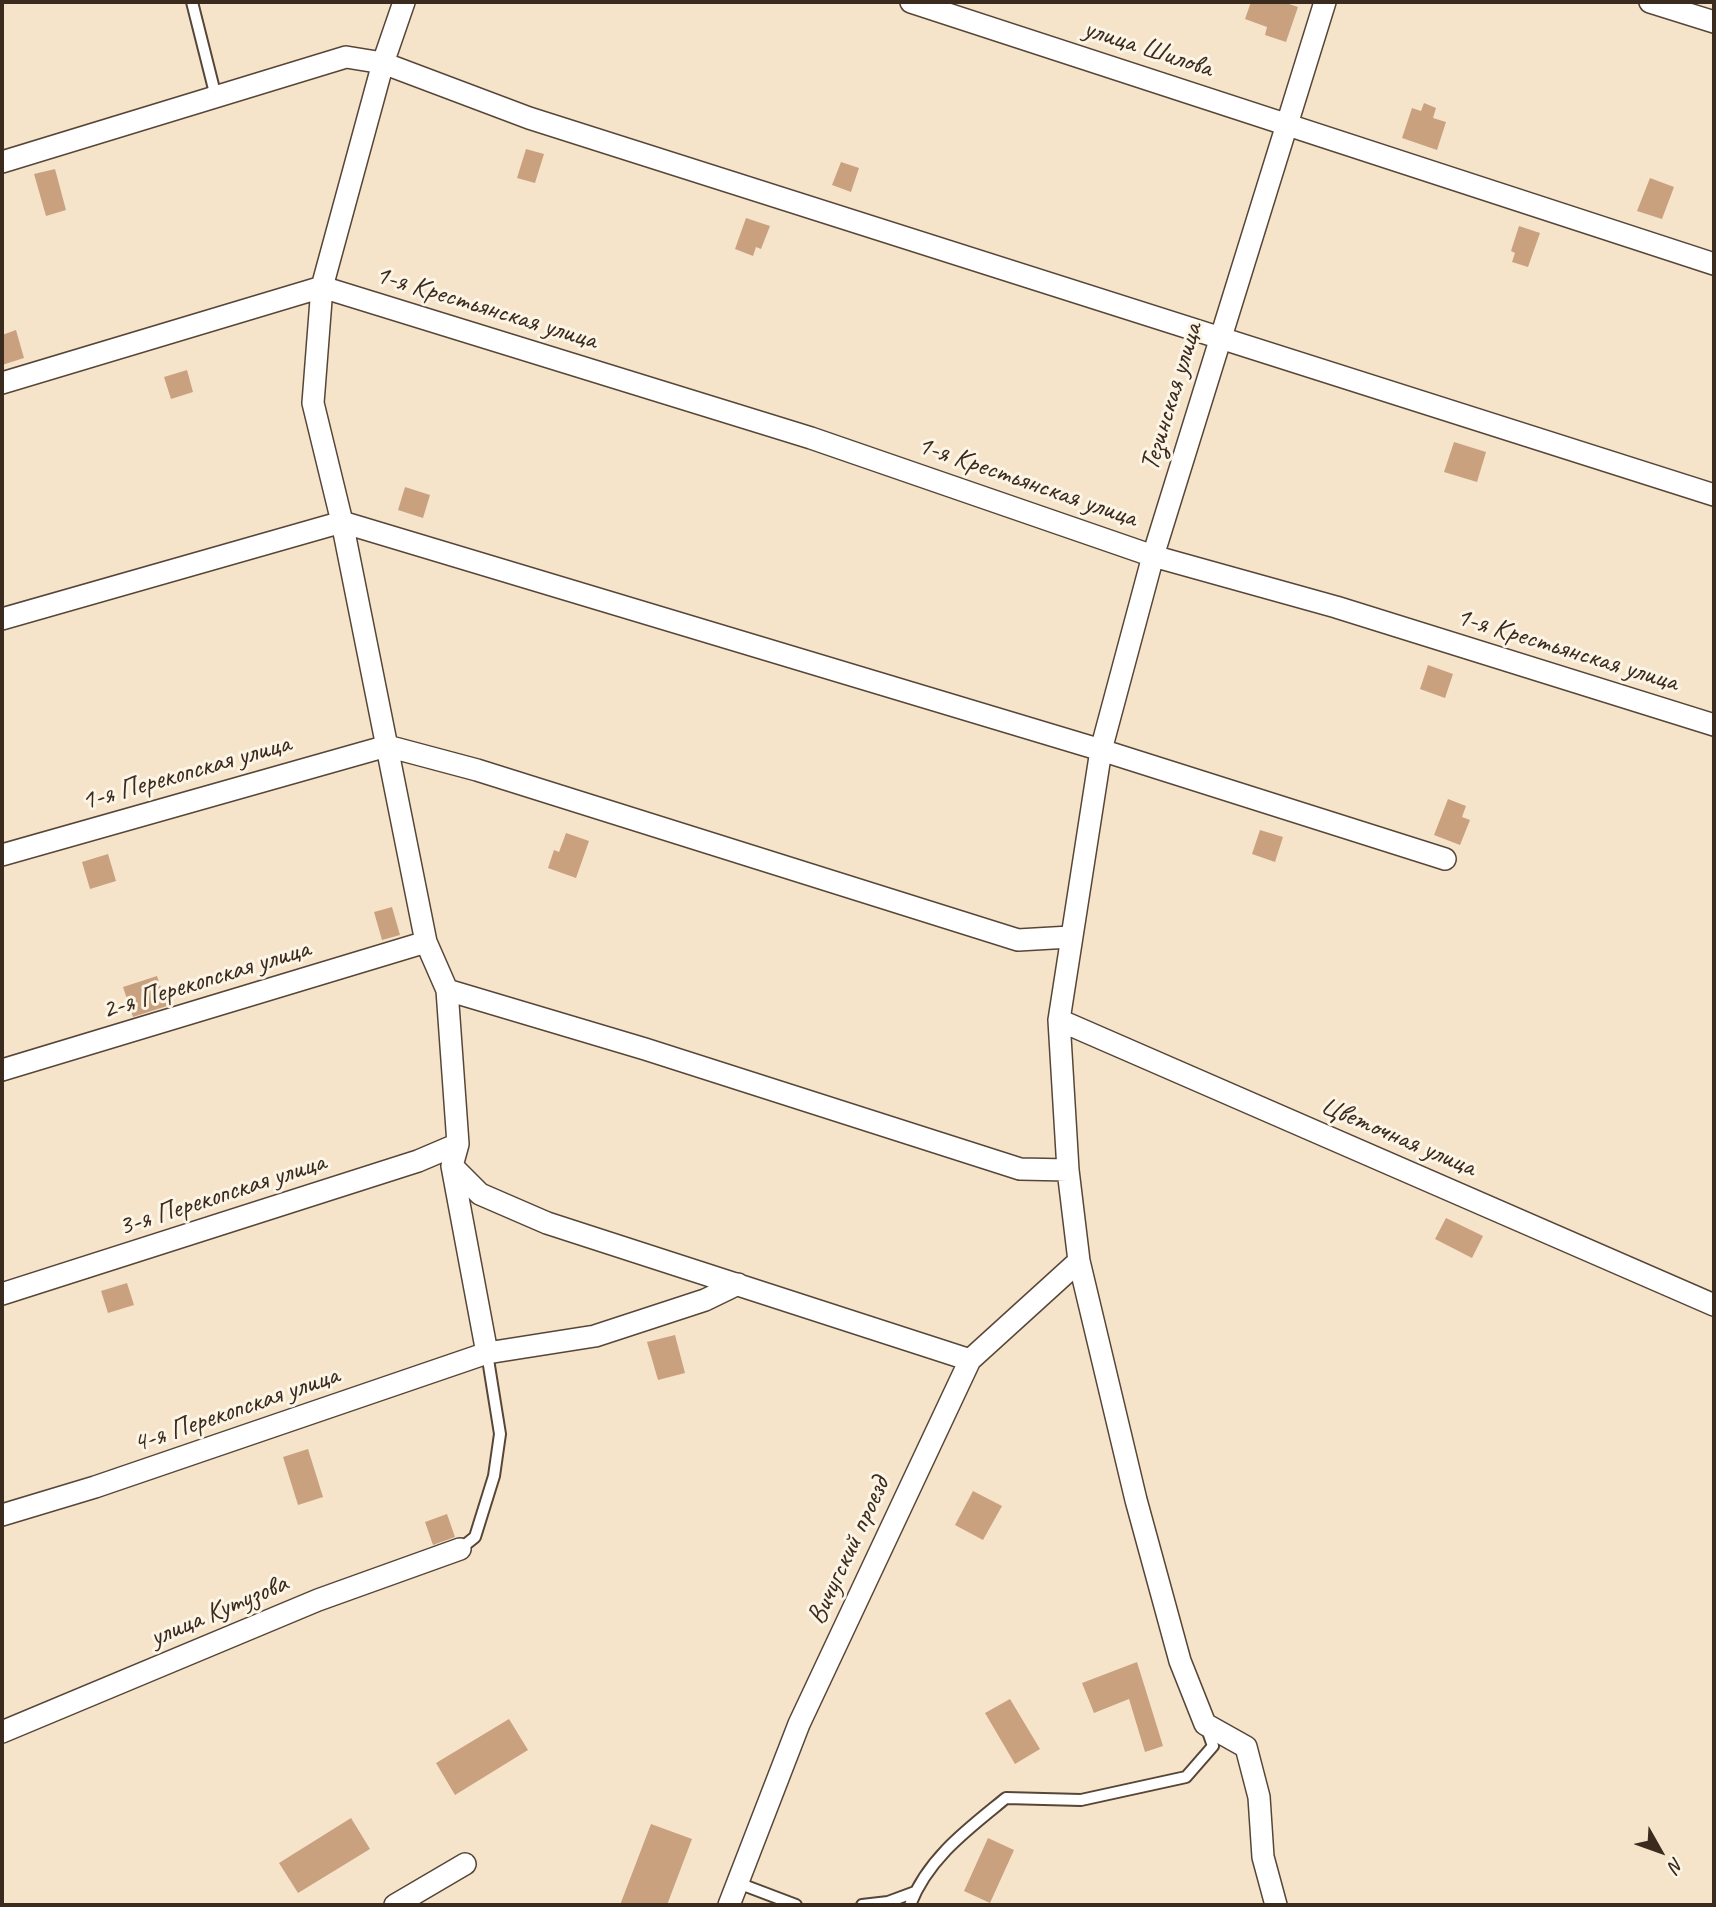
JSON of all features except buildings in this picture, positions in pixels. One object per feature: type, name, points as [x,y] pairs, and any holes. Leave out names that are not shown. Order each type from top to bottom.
[{"type":"street","points":[[404,2],[383,63],[322,287],[313,402],[342,522],[426,942],[447,990],[458,1144],[452,1166],[487,1353]]},
{"type":"street","name":"улица Шилова","points":[[911,2],[1714,264]]},
{"type":"street","name":"Тезинская улица","points":[[1205,1724],[1180,1661],[1136,1500],[1079,1261],[1069,1170],[1059,1020],[1101,750],[1153,556],[1325,2]]},
{"type":"street","points":[[1650,2],[1714,22]]},
{"type":"street","points":[[2,162],[346,57],[383,63],[529,118],[1714,495]]},
{"type":"street","points":[[2,383],[322,287]]},
{"type":"street","name":"1-я Крестьянская улица","points":[[322,287],[811,438],[1153,556],[1336,607],[1714,725]]},
{"type":"street","points":[[2,619],[342,522],[1101,750],[1445,859]]},
{"type":"street","points":[[387,746],[477,770],[1018,940],[1070,937]]},
{"type":"street","name":"1-я Перекопская улица","points":[[2,855],[387,746]]},
{"type":"street","name":"2-я Перекопская улица","points":[[2,1070],[426,942]]},
{"type":"street","points":[[447,990],[645,1049],[1020,1169],[1069,1170]]},
{"type":"street","name":"Цветочная улица","points":[[1059,1020],[1714,1305]]},
{"type":"street","name":"3-я Перекопская улица","points":[[2,1294],[418,1161],[458,1144]]},
{"type":"street","points":[[452,1166],[480,1194],[547,1223],[970,1360]]},
{"type":"street","name":"Вичугский проезд","points":[[729,1905],[799,1724],[970,1360],[1079,1261]]},
{"type":"street","name":"4-я Перекопская улица","points":[[2,1515],[95,1488],[487,1353],[595,1336],[705,1300],[738,1284]]},
{"type":"street","name":"улица Кутузова","points":[[2,1732],[318,1600],[460,1549]]},
{"type":"street","points":[[1205,1724],[1245,1747],[1259,1797],[1263,1857],[1276,1905]]},
{"type":"street","points":[[395,1905],[465,1864]]},
{"type":"lane","points":[[192,2],[216,97]]},
{"type":"lane","points":[[460,1549],[475,1537],[494,1476],[500,1434],[487,1353]]},
{"type":"lane","points":[[910,1905],[915,1892],[946,1847],[1006,1798],[1081,1800],[1186,1777],[1213,1746],[1205,1724]]},
{"type":"lane","points":[[738,1883],[796,1905]]},
{"type":"lane","points":[[862,1905],[888,1902],[915,1892]]}]
